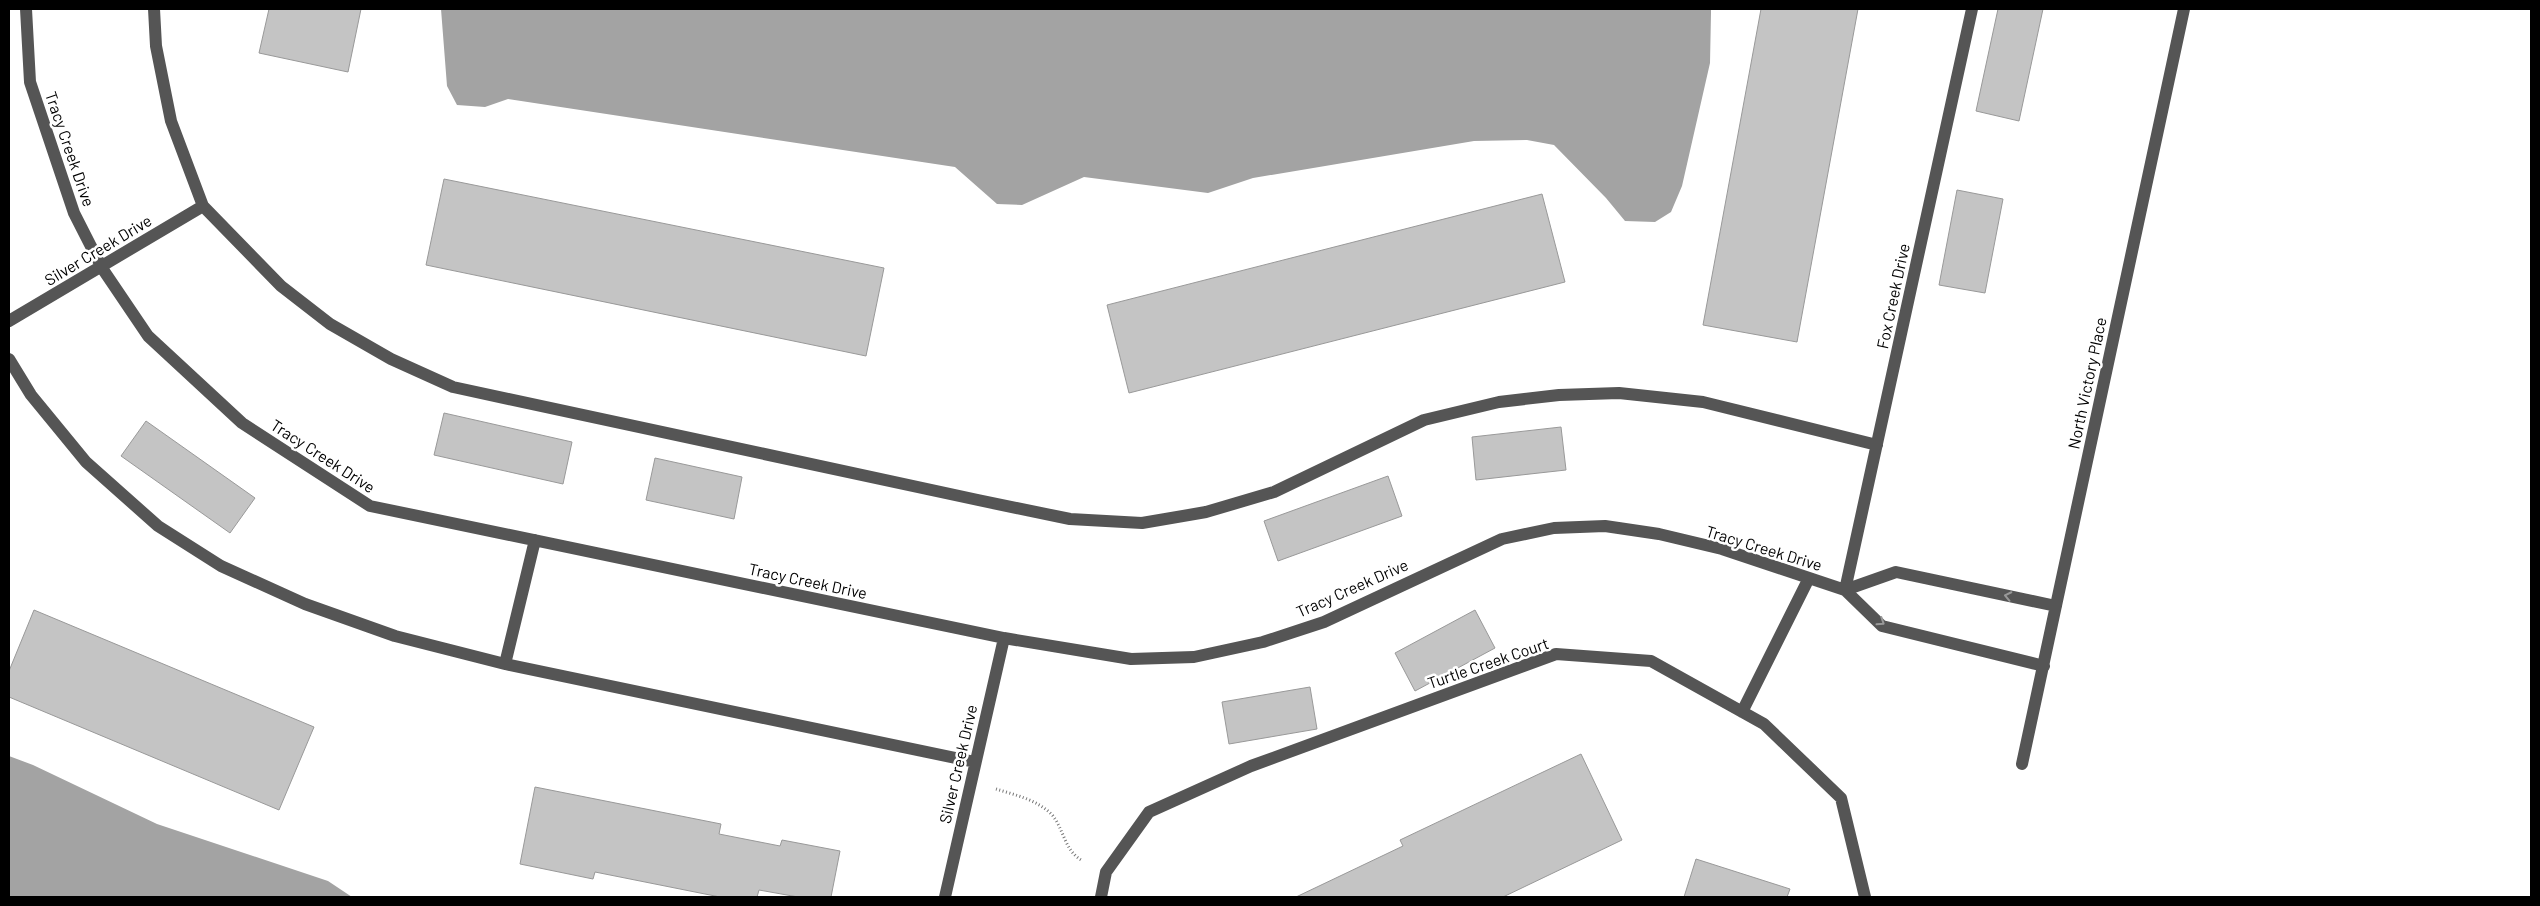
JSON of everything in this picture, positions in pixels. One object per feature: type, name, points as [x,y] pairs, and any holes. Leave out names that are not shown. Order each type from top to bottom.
[{"type":"street","name":"Tracy Creek Drive","points":[[26,9],[30,82],[74,213],[102,268],[148,336],[242,423],[370,506],[1004,638],[1131,659],[1194,657],[1263,642],[1324,622],[1502,539],[1554,528],[1605,526],[1659,534],[1722,549],[1845,590],[1882,626],[2044,666]]},
{"type":"street","points":[[154,9],[156,46],[171,121],[203,206],[281,286],[330,324],[391,359],[453,387],[1070,518],[1142,523],[1206,512],[1274,492],[1424,420],[1499,402],[1559,395],[1619,393],[1703,402],[1877,445]]},
{"type":"street","name":"Fox Creek Drive","points":[[1845,590],[1972,9]]},
{"type":"street","name":"North Victory Place","points":[[2022,764],[2184,9]]},
{"type":"street","name":"Silver Creek Drive","points":[[9,321],[102,268],[203,206]]},
{"type":"street","points":[[9,359],[31,395],[86,462],[158,526],[221,566],[305,604],[395,636],[505,664],[975,762]]},
{"type":"street","points":[[505,664],[535,540]]},
{"type":"street","points":[[1845,590],[1896,572],[2056,606]]},
{"type":"street","points":[[1742,712],[1809,578]]},
{"type":"street","name":"Silver Creek Drive","points":[[945,897],[1004,638]]},
{"type":"street","name":"Turtle Creek Court","points":[[1101,897],[1106,872],[1149,812],[1251,766],[1556,654],[1651,661],[1764,724],[1841,798],[1865,897]]},
{"type":"path","points":[[971,781],[1030,799],[1052,816],[1066,844],[1080,860],[1106,872]]},
{"type":"shaded area","points":[[441,9],[1711,9],[1710,63],[1682,186],[1671,212],[1655,222],[1625,221],[1606,198],[1554,145],[1527,140],[1474,141],[1253,178],[1208,193],[1084,177],[1022,205],[997,204],[955,167],[508,99],[485,107],[457,105],[447,86]]},
{"type":"shaded area","points":[[9,756],[33,765],[157,824],[328,881],[352,897],[9,897]]},
{"type":"building","points":[[269,9],[361,9],[348,72],[259,53]]},
{"type":"building","points":[[1761,9],[1858,9],[1797,342],[1703,325]]},
{"type":"building","points":[[1998,9],[2043,9],[2019,121],[1976,111]]},
{"type":"building","points":[[444,179],[884,268],[866,356],[426,265]]},
{"type":"building","points":[[1957,190],[2003,199],[1985,293],[1939,285]]},
{"type":"building","points":[[1542,194],[1565,282],[1129,393],[1107,305]]},
{"type":"building","points":[[444,413],[572,442],[563,484],[434,455]]},
{"type":"building","points":[[146,421],[255,498],[230,533],[121,456]]},
{"type":"building","points":[[1561,427],[1566,470],[1476,480],[1472,437]]},
{"type":"building","points":[[655,458],[742,477],[734,519],[646,500]]},
{"type":"building","points":[[1388,476],[1402,516],[1278,561],[1264,521]]},
{"type":"building","points":[[34,610],[314,727],[279,810],[9,697],[9,671]]},
{"type":"building","points":[[1475,610],[1495,648],[1415,691],[1395,653]]},
{"type":"building","points":[[1310,687],[1317,729],[1229,744],[1222,702]]},
{"type":"building","points":[[1581,754],[1622,840],[1503,897],[1296,897],[1403,846],[1400,840]]},
{"type":"building","points":[[535,787],[721,824],[719,834],[780,846],[782,840],[840,851],[831,897],[798,897],[759,890],[757,897],[720,897],[595,872],[593,879],[520,864]]},
{"type":"building","points":[[1696,859],[1790,889],[1787,897],[1684,897]]}]
